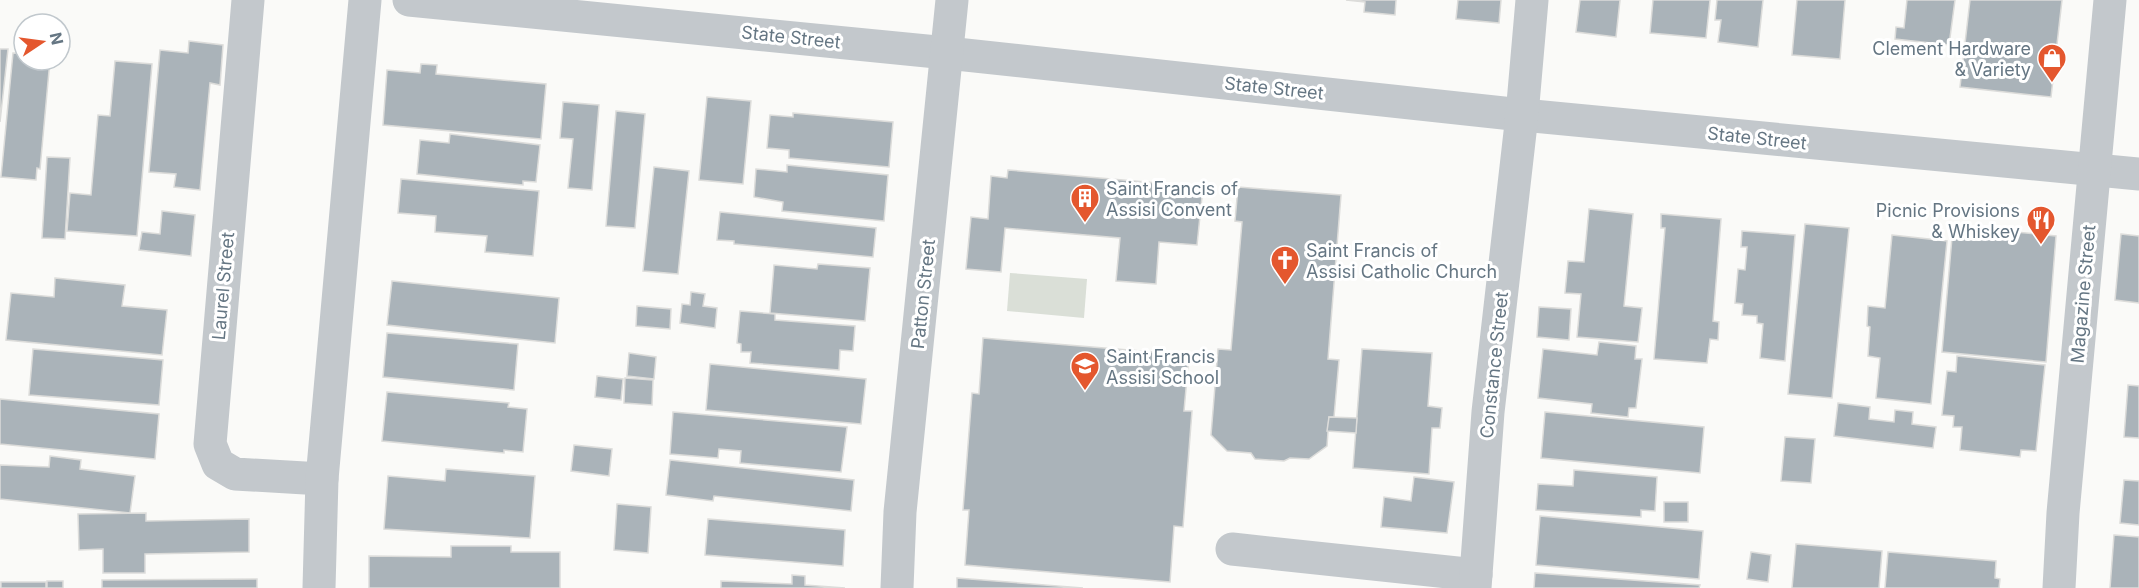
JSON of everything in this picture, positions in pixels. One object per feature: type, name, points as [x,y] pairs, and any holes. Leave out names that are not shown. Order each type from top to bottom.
[{"type":"street","name":"Laurel Street","points":[[248,0],[210,444],[218,464],[235,474],[322,479]]},
{"type":"street","points":[[320,588],[322,479],[365,0]]},
{"type":"street","name":"State Street","points":[[409,0],[947,53],[1522,115],[2139,174]]},
{"type":"street","name":"Patton Street","points":[[897,588],[900,512],[952,0]]},
{"type":"street","name":"Constance Street","points":[[1476,582],[1488,412],[1522,115],[1532,0]]},
{"type":"street","name":"Magazine Street","points":[[2059,588],[2063,513],[2110,0]]},
{"type":"street","points":[[1232,549],[1476,582]]},
{"type":"shaded area","points":[[1010,273],[1087,279],[1084,318],[1007,311]]},
{"type":"building","points":[[1346,0],[1396,0],[1395,15],[1364,12],[1365,2]]},
{"type":"building","points":[[1458,0],[1501,0],[1499,23],[1456,19]]},
{"type":"building","points":[[1580,0],[1620,0],[1616,37],[1576,32]]},
{"type":"building","points":[[1653,0],[1710,0],[1706,38],[1650,33]]},
{"type":"building","points":[[1717,0],[1763,0],[1758,47],[1718,42],[1721,20],[1715,20]]},
{"type":"building","points":[[1797,0],[1845,0],[1840,59],[1792,55]]},
{"type":"building","points":[[1907,0],[1955,0],[1949,45],[1895,39],[1896,27],[1904,28]]},
{"type":"building","points":[[1970,0],[2062,0],[2051,97],[1960,87]]},
{"type":"building","points":[[189,41],[223,45],[220,85],[210,83],[200,190],[174,187],[176,174],[149,172],[160,50],[188,53]]},
{"type":"building","points":[[0,49],[8,49],[0,122]]},
{"type":"building","points":[[115,61],[152,64],[137,236],[67,231],[70,193],[91,195],[98,115],[110,116]]},
{"type":"building","points":[[12,63],[12,72],[49,72],[40,169],[37,168],[36,180],[1,177]]},
{"type":"building","points":[[421,64],[437,65],[436,74],[546,84],[541,139],[383,125],[387,70],[420,73]]},
{"type":"building","points":[[707,97],[751,101],[743,184],[699,180]]},
{"type":"building","points":[[563,102],[599,105],[592,190],[568,188],[573,139],[560,138]]},
{"type":"building","points":[[616,111],[645,114],[635,228],[606,226]]},
{"type":"building","points":[[793,113],[893,122],[889,167],[789,158],[789,150],[767,148],[770,115],[793,117]]},
{"type":"building","points":[[450,134],[540,145],[536,182],[523,181],[523,185],[417,174],[420,140],[449,143]]},
{"type":"building","points":[[47,157],[70,158],[65,239],[42,238]]},
{"type":"building","points":[[787,165],[888,175],[884,221],[782,211],[783,202],[754,197],[756,169],[787,172]]},
{"type":"building","points":[[654,167],[689,171],[678,274],[643,271]]},
{"type":"building","name":"Saint Francis of Assisi Convent","points":[[1008,170],[1203,187],[1197,245],[1159,242],[1156,284],[1116,281],[1120,238],[1005,228],[1001,272],[966,269],[971,217],[988,219],[991,176],[1007,178]]},
{"type":"building","points":[[401,179],[539,191],[533,256],[485,252],[487,236],[435,232],[436,216],[398,213]]},
{"type":"building","name":"Saint Francis of Assisi Catholic Church","points":[[1238,187],[1341,195],[1328,359],[1339,360],[1334,417],[1329,417],[1327,446],[1309,459],[1290,458],[1284,461],[1255,459],[1251,453],[1227,451],[1211,435],[1218,349],[1231,350],[1242,222],[1235,221]]},
{"type":"building","points":[[1589,209],[1633,214],[1624,306],[1642,308],[1638,342],[1577,337],[1581,294],[1565,293],[1568,261],[1584,262]]},
{"type":"building","points":[[162,211],[195,215],[191,256],[139,250],[142,232],[160,234]]},
{"type":"building","points":[[720,212],[876,228],[873,257],[734,244],[734,241],[717,240]]},
{"type":"building","points":[[1661,214],[1721,219],[1713,321],[1719,322],[1718,340],[1710,339],[1707,363],[1654,359],[1665,228],[1661,228]]},
{"type":"building","points":[[1805,224],[1849,228],[1832,398],[1788,394]]},
{"type":"building","points":[[1953,226],[2056,236],[2046,362],[1942,352]]},
{"type":"building","points":[[1742,231],[1795,235],[1785,361],[1760,358],[1763,324],[1757,323],[1757,316],[1742,315],[1743,304],[1735,303],[1738,269],[1745,270],[1747,247],[1741,247]]},
{"type":"building","points":[[2121,234],[2139,236],[2139,303],[2115,300]]},
{"type":"building","points":[[1892,235],[1947,241],[1931,404],[1876,398],[1880,358],[1868,356],[1870,327],[1867,326],[1868,306],[1885,308]]},
{"type":"building","points":[[818,264],[870,268],[865,321],[770,313],[774,265],[817,269]]},
{"type":"building","points":[[55,278],[125,285],[122,306],[167,310],[162,355],[6,340],[11,293],[54,297]]},
{"type":"building","points":[[392,281],[559,298],[555,343],[387,325]]},
{"type":"building","points":[[691,292],[705,294],[703,306],[717,308],[715,328],[680,323],[682,304],[690,305]]},
{"type":"building","points":[[637,306],[671,309],[670,329],[636,326]]},
{"type":"building","points":[[1539,307],[1571,309],[1569,340],[1537,337]]},
{"type":"building","points":[[740,311],[775,314],[775,320],[855,326],[853,351],[840,350],[839,370],[750,363],[751,352],[741,352],[741,344],[737,343]]},
{"type":"building","points":[[387,333],[518,344],[514,390],[383,377]]},
{"type":"building","name":"Saint Francis Assisi School","points":[[983,338],[1189,355],[1184,411],[1192,411],[1183,527],[1174,526],[1170,582],[965,565],[969,510],[963,510],[972,393],[979,394]]},
{"type":"building","points":[[1599,342],[1636,346],[1635,359],[1642,359],[1636,408],[1629,408],[1628,417],[1591,413],[1592,404],[1538,398],[1543,349],[1597,355]]},
{"type":"building","points":[[33,349],[163,360],[159,405],[29,395]]},
{"type":"building","points":[[1362,349],[1432,353],[1428,406],[1442,408],[1440,428],[1432,428],[1429,474],[1353,468]]},
{"type":"building","points":[[629,353],[656,357],[654,379],[627,376]]},
{"type":"building","points":[[1957,356],[2045,365],[2036,451],[2021,450],[2020,457],[1960,450],[1962,427],[1953,427],[1954,416],[1942,415],[1947,371],[1956,372]]},
{"type":"building","points":[[710,364],[866,379],[861,424],[706,410]]},
{"type":"building","points":[[597,376],[623,379],[621,400],[595,397]]},
{"type":"building","points":[[625,378],[653,380],[652,405],[624,403]]},
{"type":"building","points":[[2128,385],[2139,386],[2139,438],[2124,437]]},
{"type":"building","points":[[387,392],[509,403],[508,407],[527,409],[523,452],[504,450],[504,453],[382,441]]},
{"type":"building","points":[[0,399],[159,414],[155,459],[0,444]]},
{"type":"building","points":[[1838,403],[1870,407],[1869,419],[1894,422],[1895,410],[1913,412],[1912,424],[1936,427],[1933,448],[1834,436]]},
{"type":"building","points":[[673,412],[847,427],[841,472],[740,463],[741,451],[719,449],[718,458],[670,454]]},
{"type":"building","points":[[1545,412],[1704,427],[1700,473],[1541,458]]},
{"type":"building","points":[[1329,417],[1357,418],[1356,433],[1327,431]]},
{"type":"building","points":[[1785,437],[1815,439],[1811,483],[1781,481]]},
{"type":"building","points":[[574,445],[612,449],[609,476],[571,471]]},
{"type":"building","points":[[50,456],[81,460],[80,469],[135,476],[130,513],[0,499],[0,465],[49,467]]},
{"type":"building","points":[[670,460],[854,480],[851,511],[714,496],[713,501],[666,495]]},
{"type":"building","points":[[446,469],[535,476],[530,538],[384,529],[388,476],[445,481]]},
{"type":"building","points":[[1574,470],[1657,477],[1655,511],[1641,510],[1641,517],[1536,510],[1538,484],[1573,486]]},
{"type":"building","points":[[1414,477],[1454,482],[1447,533],[1381,527],[1384,497],[1411,501]]},
{"type":"building","points":[[2124,480],[2139,481],[2139,525],[2120,523]]},
{"type":"building","points":[[1664,502],[1688,502],[1688,522],[1664,522]]},
{"type":"building","points":[[617,504],[651,507],[648,553],[614,550]]},
{"type":"building","points":[[146,513],[146,521],[249,519],[249,552],[145,554],[145,573],[103,573],[103,549],[79,550],[78,514]]},
{"type":"building","points":[[1540,516],[1703,531],[1699,579],[1536,565]]},
{"type":"building","points":[[708,519],[845,530],[843,566],[705,555]]},
{"type":"building","points":[[2114,535],[2139,537],[2139,588],[2110,588]]},
{"type":"building","points":[[1796,544],[1882,551],[1879,588],[1792,588]]},
{"type":"building","points":[[451,546],[511,546],[511,552],[560,552],[560,588],[369,588],[369,556],[451,557]]},
{"type":"building","points":[[1751,552],[1771,555],[1768,582],[1747,579]]},
{"type":"building","points":[[1888,552],[1996,561],[1995,578],[2000,579],[1999,588],[1885,588]]},
{"type":"building","points":[[1535,573],[1700,585],[1699,588],[1534,588]]},
{"type":"building","points":[[792,575],[805,576],[805,585],[845,588],[721,588],[721,581],[792,584]]},
{"type":"building","points":[[957,578],[1083,588],[957,588]]},
{"type":"building","points":[[257,579],[257,588],[102,588],[102,580]]},
{"type":"building","points":[[47,581],[63,581],[63,588],[47,588]]},
{"type":"building","points":[[1,582],[46,582],[46,588],[1,588]]},
{"type":"place","name":"Clement Hardware & Variety","points":[[2052,84]]},
{"type":"place","name":"Saint Francis of Assisi Convent","points":[[1085,224]]},
{"type":"place","name":"Picnic Provisions & Whiskey","points":[[2041,246]]},
{"type":"place","name":"Saint Francis of Assisi Catholic Church","points":[[1285,286]]},
{"type":"place","name":"Saint Francis Assisi School","points":[[1085,392]]}]
